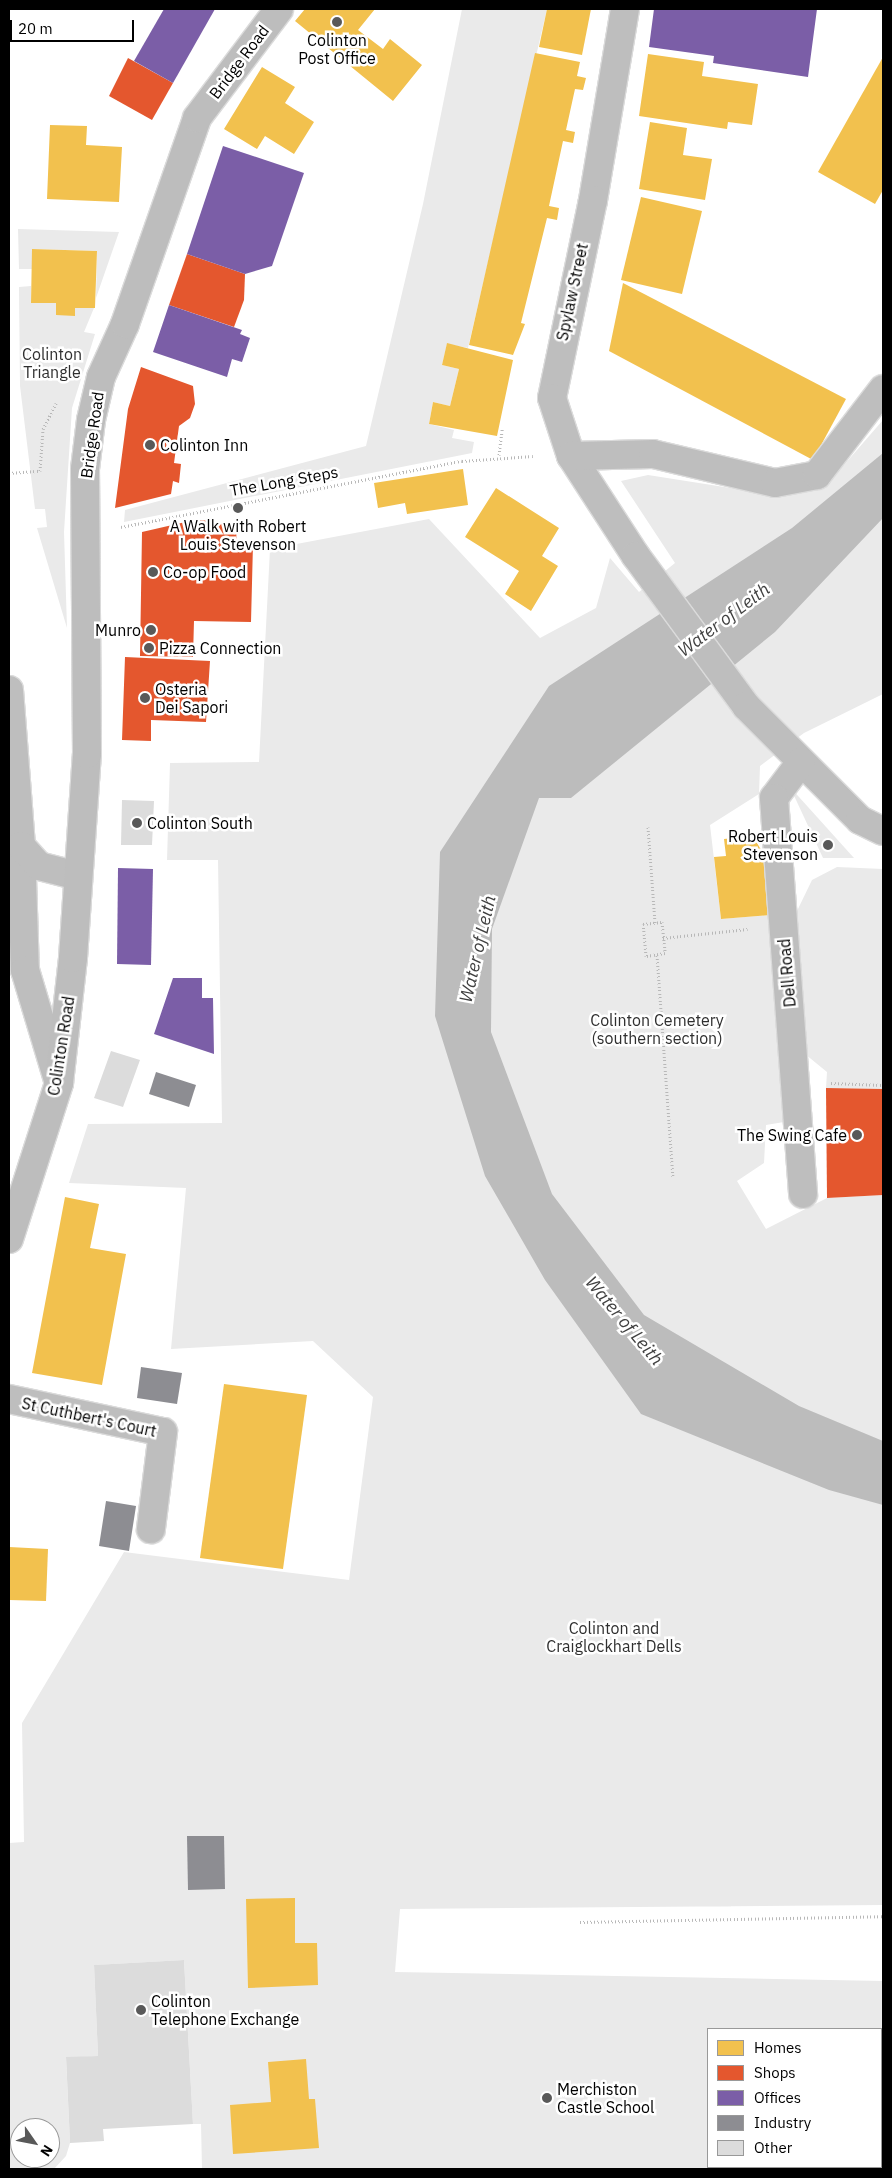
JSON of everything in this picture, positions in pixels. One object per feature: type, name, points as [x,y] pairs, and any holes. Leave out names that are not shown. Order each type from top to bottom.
[{"type":"main road","name":"Bridge Road","points":[[78,876],[86,754],[85,469],[101,377],[125,324],[197,118],[279,9]]},
{"type":"main road","name":"Colinton Road","points":[[9,1239],[18,1189],[59,1083],[78,876]]},
{"type":"street","name":"Spylaw Street","points":[[625,9],[592,200],[552,398],[571,456],[636,556],[746,706],[801,762]]},
{"type":"street","points":[[571,456],[653,454],[775,483],[817,475],[883,389]]},
{"type":"street","points":[[9,690],[21,846],[25,970],[59,1083]]},
{"type":"street","points":[[801,762],[860,820],[883,830]]},
{"type":"street","name":"Dell Road","points":[[801,762],[774,798],[803,1194]]},
{"type":"street","points":[[21,846],[39,866],[78,876]]},
{"type":"street","name":"St Cuthbert's Court","points":[[9,1400],[163,1432],[151,1529]]},
{"type":"path","points":[[499,455],[502,429]]},
{"type":"path","name":"The Long Steps","points":[[86,535],[200,509],[499,455],[571,456]]},
{"type":"path","points":[[648,827],[654,923]]},
{"type":"path","points":[[662,922],[663,938],[665,954],[646,956],[643,924],[662,922]]},
{"type":"path","points":[[663,938],[783,924]]},
{"type":"path","points":[[657,955],[672,1176]]},
{"type":"path","points":[[796,1084],[883,1085]]},
{"type":"path","points":[[580,1922],[883,1916]]},
{"type":"green space","points":[[462,9],[547,9],[468,348],[447,344],[442,365],[459,369],[450,406],[433,402],[429,424],[454,430],[452,438],[474,442],[472,453],[124,522],[125,510],[366,446],[423,204]]},
{"type":"green space","points":[[18,229],[119,232],[96,298],[97,251],[32,249],[32,269],[19,269]]},
{"type":"green space","name":"Colinton Triangle","points":[[31,286],[31,303],[56,303],[56,315],[75,315],[75,308],[94,308],[84,332],[95,334],[72,408],[64,532],[67,628],[37,528],[47,527],[45,509],[35,509],[20,386],[19,287]]},
{"type":"green space","name":"Colinton and Craiglockhart Dells","points":[[883,420],[883,694],[804,733],[760,766],[759,794],[710,825],[721,919],[770,915],[790,1121],[766,1125],[764,1163],[737,1181],[766,1229],[827,1198],[883,1195],[883,1905],[400,1909],[395,1972],[883,1981],[883,2169],[202,2169],[201,2124],[193,2124],[184,1960],[94,1965],[98,2056],[66,2058],[70,2143],[66,2156],[60,2162],[60,2118],[10,2118],[10,2168],[55,2168],[9,2169],[9,1843],[24,1842],[22,1723],[124,1552],[349,1580],[373,1397],[313,1341],[171,1349],[186,1188],[69,1183],[88,1124],[222,1123],[218,860],[167,860],[170,763],[259,762],[270,549],[429,519],[540,638],[596,608],[610,558],[639,592],[675,563],[621,481],[648,475],[768,494],[805,492],[830,481]]},
{"type":"green space","points":[[790,787],[854,858],[823,858]]},
{"type":"green space","points":[[837,867],[883,869],[883,1089],[826,1088],[827,1072],[805,1054],[794,929],[797,911],[812,880]]},
{"type":"water","name":"Water of Leith","points":[[883,453],[883,518],[775,632],[571,798],[539,798],[492,929],[491,1032],[552,1194],[644,1315],[799,1406],[883,1441],[883,1505],[829,1490],[641,1414],[545,1280],[485,1176],[435,1016],[440,852],[549,686],[792,528]]},
{"type":"building: Homes","points":[[305,9],[375,9],[358,30],[383,49],[390,39],[422,65],[393,101],[295,21]]},
{"type":"building: Homes","points":[[547,9],[591,9],[582,55],[539,47]]},
{"type":"building: Homes","points":[[535,53],[580,62],[577,76],[586,78],[583,90],[575,89],[566,130],[575,132],[573,143],[563,141],[549,206],[559,208],[557,220],[547,218],[521,323],[525,324],[513,355],[469,345]]},
{"type":"building: Homes","points":[[648,54],[704,62],[702,76],[758,84],[752,125],[728,122],[727,129],[639,116]]},
{"type":"building: Homes","points":[[883,57],[883,190],[875,204],[818,172]]},
{"type":"building: Homes","points":[[262,67],[295,87],[285,103],[314,122],[294,154],[265,136],[257,149],[224,129]]},
{"type":"building: Homes","points":[[650,122],[687,128],[683,155],[712,159],[705,200],[639,189]]},
{"type":"building: Homes","points":[[50,125],[87,126],[86,145],[122,147],[119,202],[47,199]]},
{"type":"building: Homes","points":[[641,197],[702,211],[682,294],[621,280]]},
{"type":"building: Homes","points":[[32,249],[97,251],[95,308],[75,308],[75,316],[56,315],[56,303],[31,303]]},
{"type":"building: Homes","points":[[623,283],[846,399],[813,460],[609,351]]},
{"type":"building: Homes","points":[[447,343],[513,360],[497,436],[429,424],[433,402],[450,406],[459,369],[442,365]]},
{"type":"building: Homes","points":[[463,469],[468,505],[407,514],[405,503],[378,508],[374,483]]},
{"type":"building: Homes","points":[[496,488],[559,528],[542,556],[558,566],[531,611],[505,594],[519,571],[465,537]]},
{"type":"building: Homes","points":[[753,836],[764,855],[770,915],[721,919],[714,857],[726,856],[724,839]]},
{"type":"building: Homes","points":[[65,1197],[99,1204],[90,1248],[126,1254],[102,1385],[32,1373]]},
{"type":"building: Homes","points":[[224,1384],[307,1395],[283,1569],[200,1558]]},
{"type":"building: Homes","points":[[9,1547],[48,1549],[46,1601],[9,1600]]},
{"type":"building: Homes","points":[[295,1898],[295,1943],[317,1943],[318,1985],[248,1988],[246,1899]]},
{"type":"building: Homes","points":[[306,2059],[309,2099],[315,2099],[319,2148],[233,2154],[230,2105],[271,2102],[268,2062]]},
{"type":"building: Shops","points":[[128,58],[173,83],[152,120],[109,96]]},
{"type":"building: Shops","points":[[187,254],[245,274],[244,300],[234,327],[169,305]]},
{"type":"building: Shops","name":"Colinton Inn","points":[[141,367],[193,386],[195,404],[190,418],[179,426],[174,463],[181,464],[179,483],[173,481],[171,494],[115,508],[128,409]]},
{"type":"building: Shops","points":[[194,520],[237,522],[236,544],[253,544],[251,622],[194,621],[193,657],[140,656],[142,532]]},
{"type":"building: Shops","points":[[125,657],[210,661],[206,722],[151,720],[151,741],[122,740]]},
{"type":"building: Shops","points":[[826,1088],[883,1089],[883,1195],[827,1198]]},
{"type":"building: Offices","points":[[164,9],[215,9],[173,83],[134,61]]},
{"type":"building: Offices","points":[[654,9],[817,9],[808,77],[713,63],[714,56],[649,47]]},
{"type":"building: Offices","points":[[223,146],[304,173],[272,266],[245,274],[187,254]]},
{"type":"building: Offices","points":[[169,305],[242,330],[240,334],[250,338],[242,362],[232,359],[227,377],[153,352]]},
{"type":"building: Offices","points":[[118,868],[153,869],[151,965],[117,964]]},
{"type":"building: Offices","points":[[173,978],[202,978],[202,998],[213,998],[214,1054],[154,1034]]},
{"type":"building: Industry","points":[[156,1072],[196,1085],[189,1107],[149,1094]]},
{"type":"building: Industry","points":[[141,1367],[182,1373],[177,1404],[137,1398]]},
{"type":"building: Industry","points":[[106,1501],[136,1506],[129,1551],[99,1546]]},
{"type":"building: Industry","points":[[187,1836],[224,1836],[225,1889],[188,1890]]},
{"type":"building: Other","name":"Colinton South","points":[[122,800],[154,801],[152,845],[121,845]]},
{"type":"building: Other","points":[[111,1051],[140,1060],[123,1107],[94,1098]]},
{"type":"building: Other","name":"Colinton Telephone Exchange","points":[[184,1960],[193,2124],[103,2129],[104,2141],[70,2143],[66,2057],[98,2056],[94,1965]]},
{"type":"place","name":"Colinton Post Office","points":[[337,22]]},
{"type":"place","name":"Colinton Inn","points":[[150,445]]},
{"type":"place","name":"A Walk with Robert Louis Stevenson","points":[[238,508]]},
{"type":"place","name":"Co-op Food","points":[[153,572]]},
{"type":"place","name":"Munro","points":[[151,630]]},
{"type":"place","name":"Pizza Connection","points":[[149,648]]},
{"type":"place","name":"Osteria Dei Sapori","points":[[145,698]]},
{"type":"place","name":"Colinton South","points":[[137,823]]},
{"type":"place","name":"Robert Louis Stevenson","points":[[828,845]]},
{"type":"place","name":"The Swing Cafe","points":[[857,1135]]},
{"type":"place","name":"Colinton Telephone Exchange","points":[[141,2010]]},
{"type":"place","name":"Merchiston Castle School","points":[[547,2098]]},
{"type":"park label","name":"Colinton Cemetery (southern section)","points":[[657,1029]]}]
